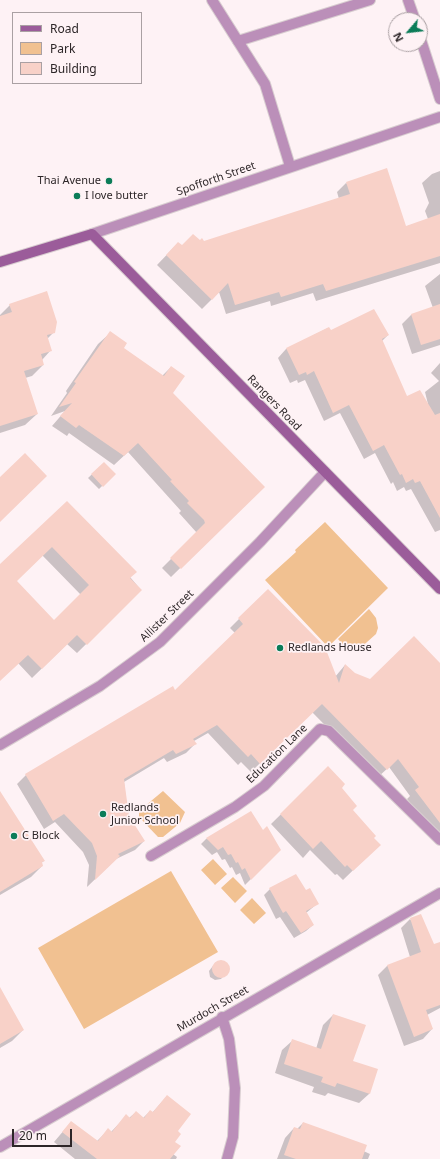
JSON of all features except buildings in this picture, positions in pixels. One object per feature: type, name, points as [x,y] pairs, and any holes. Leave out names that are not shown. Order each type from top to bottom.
[{"type":"main road","name":"Spofforth Street","points":[[0,262],[92,234]]},
{"type":"main road","name":"Rangers Road","points":[[92,234],[440,589]]},
{"type":"street","points":[[212,0],[265,84],[290,166]]},
{"type":"street","points":[[238,41],[370,0]]},
{"type":"street","points":[[408,0],[412,12]]},
{"type":"street","points":[[425,52],[440,99]]},
{"type":"street","name":"Spofforth Street","points":[[92,234],[290,166],[440,117]]},
{"type":"street","name":"Allister Street","points":[[0,745],[100,686],[160,642],[260,542],[325,472]]},
{"type":"street","name":"Education Lane","points":[[151,856],[235,807],[264,786],[320,729],[329,731],[440,840]]},
{"type":"street","name":"Murdoch Street","points":[[0,1147],[222,1017],[440,893]]},
{"type":"street","points":[[222,1017],[229,1038],[235,1088],[233,1137],[227,1159]]},
{"type":"green space","points":[[325,522],[388,588],[328,647],[265,580],[296,552],[295,550]]},
{"type":"green space","points":[[369,609],[376,618],[378,628],[376,634],[357,651],[347,650],[338,639]]},
{"type":"green space","points":[[163,791],[185,812],[180,823],[163,837],[158,837],[139,817],[139,811]]},
{"type":"green space","points":[[213,859],[227,874],[215,885],[201,870]]},
{"type":"green space","points":[[171,871],[218,952],[84,1029],[38,948]]},
{"type":"green space","points":[[233,877],[247,891],[235,903],[221,888]]},
{"type":"green space","points":[[252,898],[266,913],[254,924],[240,910]]},
{"type":"place","name":"Thai Avenue","points":[[109,181]]},
{"type":"place","name":"I love butter","points":[[77,196]]},
{"type":"place","name":"Redlands House","points":[[280,648]]},
{"type":"place","name":"Redlands Junior School","points":[[103,814]]},
{"type":"place","name":"C Block","points":[[14,836]]}]
